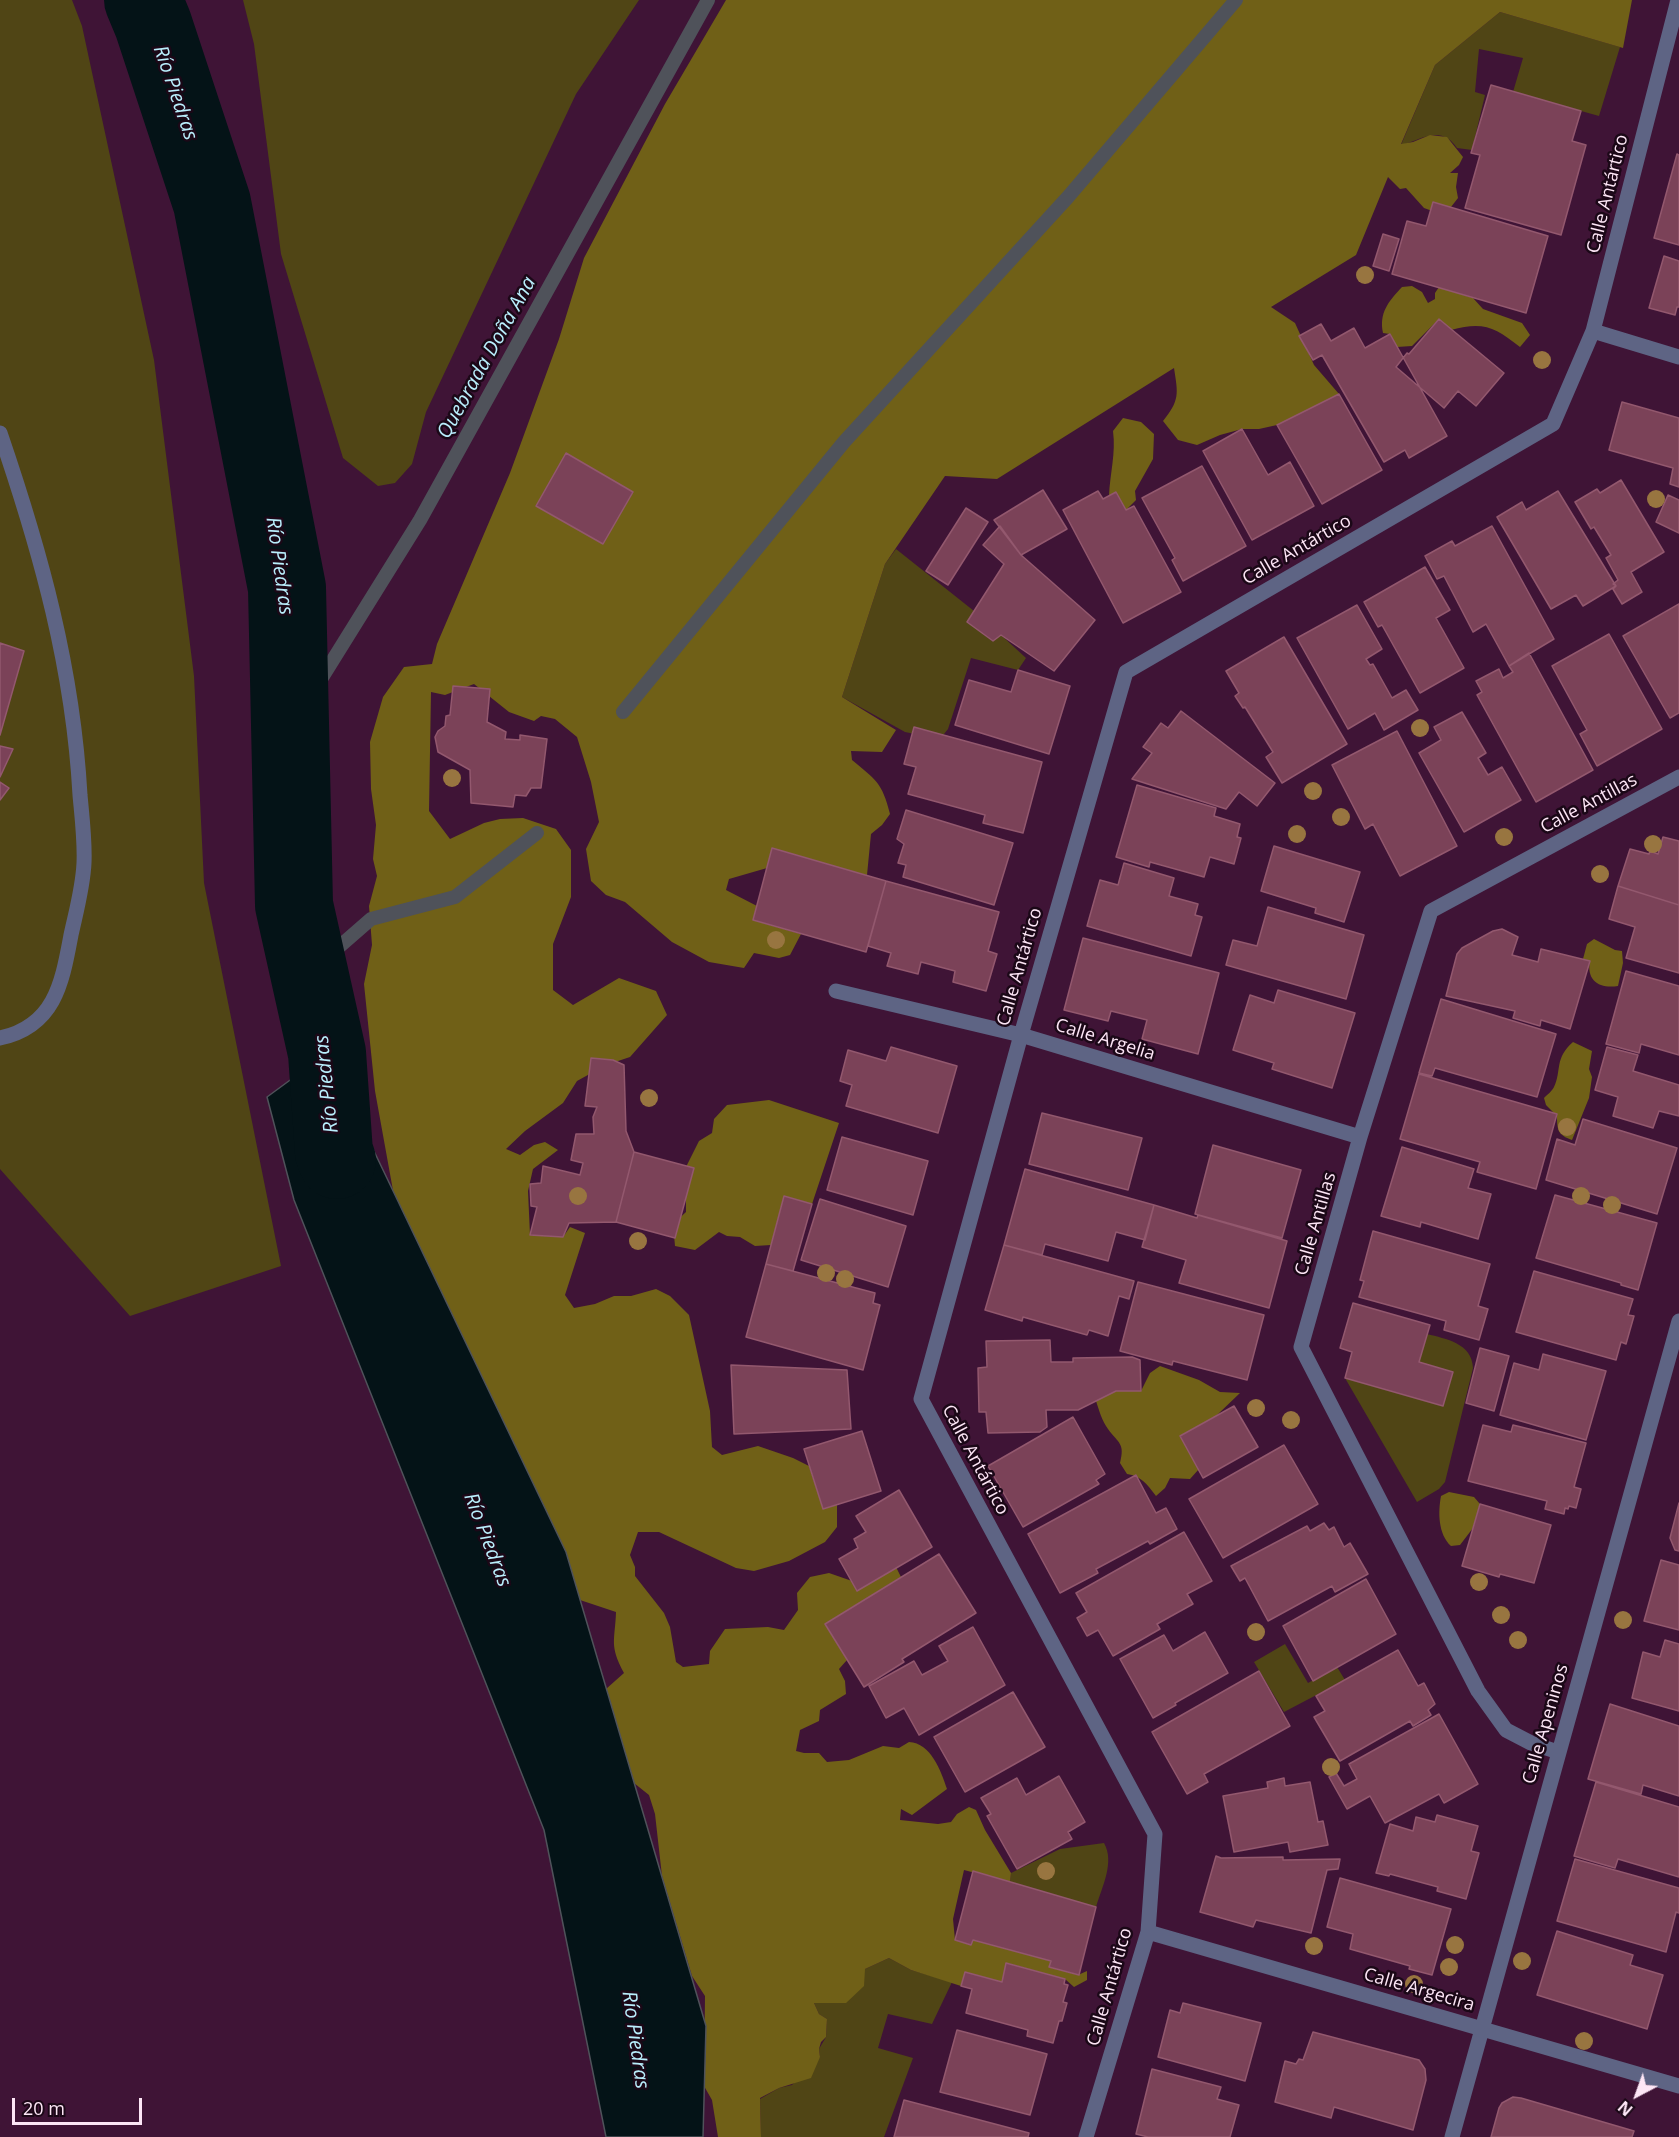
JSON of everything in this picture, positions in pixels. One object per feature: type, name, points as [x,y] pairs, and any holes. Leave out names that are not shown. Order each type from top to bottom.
[{"type":"street","name":"Calle Antártico","points":[[1086,2137],[1148,1932],[1155,1834],[921,1399],[1021,1035],[1126,672],[1553,424],[1593,331],[1678,0]]},
{"type":"street","points":[[1593,331],[1679,357]]},
{"type":"street","points":[[0,433],[48,585],[64,659],[78,753],[84,864],[64,973],[58,991],[45,1014],[28,1029],[0,1038]]},
{"type":"street","name":"Calle Antillas","points":[[1558,1752],[1531,1743],[1506,1730],[1478,1691],[1301,1347],[1360,1137],[1431,911],[1679,777]]},
{"type":"street","name":"Calle Argelia","points":[[836,990],[1021,1035],[1360,1137]]},
{"type":"street","name":"Calle Apeninos","points":[[1452,2137],[1679,1321]]},
{"type":"street","name":"Calle Argecira","points":[[1148,1932],[1679,2086]]},
{"type":"shaded area","points":[[0,0],[72,0],[82,26],[154,360],[194,676],[204,883],[281,1266],[130,1316],[0,1169]]},
{"type":"shaded area","points":[[243,0],[639,0],[576,94],[426,412],[412,464],[395,483],[378,486],[343,458],[281,254],[254,44]]},
{"type":"shaded area","points":[[726,0],[1632,0],[1623,48],[1500,12],[1435,65],[1401,144],[1430,135],[1447,137],[1463,157],[1459,165],[1450,173],[1458,173],[1456,187],[1458,198],[1451,207],[1438,213],[1424,208],[1406,188],[1400,189],[1388,177],[1356,255],[1271,307],[1295,323],[1314,365],[1339,394],[1277,425],[1259,429],[1242,429],[1197,445],[1178,440],[1163,421],[1175,402],[1174,368],[997,479],[945,476],[885,564],[842,697],[896,730],[882,752],[851,751],[852,760],[881,788],[890,814],[871,834],[867,875],[767,868],[729,879],[726,890],[757,906],[753,920],[801,934],[790,955],[779,958],[754,953],[744,968],[709,962],[672,942],[625,902],[606,895],[591,881],[586,849],[599,822],[591,782],[577,737],[555,719],[541,716],[534,721],[509,712],[474,684],[445,695],[431,692],[429,811],[450,839],[484,823],[500,819],[523,818],[556,829],[571,850],[571,897],[553,944],[553,990],[573,1005],[619,978],[656,991],[667,1015],[630,1057],[606,1065],[577,1081],[563,1103],[525,1131],[506,1149],[520,1155],[534,1145],[545,1142],[558,1150],[533,1169],[528,1191],[530,1235],[563,1237],[570,1227],[585,1233],[565,1295],[574,1308],[595,1304],[614,1296],[631,1296],[656,1289],[670,1296],[689,1315],[710,1411],[712,1447],[722,1455],[758,1446],[793,1458],[809,1466],[823,1508],[837,1505],[837,1527],[825,1542],[789,1561],[754,1571],[736,1568],[659,1532],[638,1532],[630,1555],[635,1567],[635,1576],[664,1613],[670,1627],[676,1662],[683,1667],[709,1664],[710,1651],[725,1629],[768,1627],[784,1630],[798,1610],[797,1593],[810,1577],[829,1573],[852,1581],[896,1567],[901,1577],[825,1624],[847,1660],[839,1669],[845,1681],[846,1694],[820,1710],[819,1721],[800,1730],[796,1751],[819,1753],[827,1762],[849,1760],[883,1746],[899,1748],[909,1742],[923,1747],[934,1759],[947,1789],[912,1815],[901,1809],[900,1820],[938,1824],[951,1822],[957,1814],[969,1807],[976,1810],[985,1830],[1011,1873],[1010,1882],[964,1870],[953,1919],[955,1940],[971,1945],[973,1940],[1051,1961],[1049,1967],[1078,1975],[1087,1971],[1087,1980],[1074,1987],[1065,1979],[1007,1963],[1002,1982],[965,1972],[961,1986],[911,1970],[889,1958],[865,1969],[864,1986],[846,2003],[814,2003],[819,2014],[827,2019],[826,2037],[819,2049],[820,2057],[811,2078],[779,2088],[760,2098],[761,2137],[718,2137],[712,2100],[704,2086],[705,1996],[692,1976],[662,1876],[655,1814],[649,1795],[634,1783],[606,1689],[624,1673],[615,1649],[616,1612],[580,1600],[566,1552],[394,1196],[375,1091],[364,984],[372,945],[369,906],[377,876],[373,859],[376,825],[371,789],[370,742],[383,697],[404,667],[432,664],[437,644],[510,473],[559,339],[584,258],[665,104]]},
{"type":"shaded area","points":[[1500,12],[1620,47],[1599,116],[1513,92],[1523,58],[1479,49],[1475,92],[1485,95],[1472,150],[1457,148],[1448,139],[1436,135],[1401,145],[1435,65]]},
{"type":"shaded area","points":[[1412,286],[1422,292],[1428,303],[1435,299],[1435,293],[1439,287],[1473,298],[1483,309],[1522,323],[1530,335],[1520,347],[1496,330],[1472,326],[1451,330],[1439,319],[1412,346],[1397,347],[1390,334],[1383,333],[1382,319],[1389,303],[1402,287]]},
{"type":"shaded area","points":[[1123,418],[1141,422],[1154,434],[1153,459],[1135,491],[1136,500],[1126,510],[1116,492],[1109,496],[1113,431]]},
{"type":"shaded area","points":[[896,549],[974,611],[968,622],[992,641],[1001,635],[1026,658],[1018,670],[971,658],[948,729],[940,739],[905,732],[842,697],[885,564]]},
{"type":"shaded area","points":[[1594,939],[1615,950],[1622,951],[1623,963],[1618,986],[1600,985],[1592,978],[1589,968],[1590,961],[1583,959],[1587,944]]},
{"type":"shaded area","points":[[1573,1042],[1592,1051],[1589,1069],[1592,1077],[1589,1098],[1572,1140],[1559,1131],[1557,1116],[1546,1105],[1544,1098],[1554,1087],[1563,1054]]},
{"type":"shaded area","points":[[769,1100],[839,1123],[812,1204],[784,1196],[771,1245],[755,1246],[740,1237],[727,1236],[719,1232],[695,1250],[675,1246],[673,1224],[686,1212],[686,1193],[680,1179],[699,1141],[712,1133],[714,1119],[727,1105]]},
{"type":"shaded area","points":[[1427,1334],[1450,1340],[1463,1348],[1472,1360],[1473,1368],[1445,1482],[1439,1489],[1417,1502],[1345,1378],[1443,1406],[1453,1372],[1419,1362]]},
{"type":"shaded area","points":[[1160,1366],[1199,1380],[1220,1392],[1240,1393],[1216,1416],[1180,1436],[1199,1469],[1190,1479],[1170,1478],[1165,1488],[1156,1496],[1143,1481],[1127,1474],[1120,1463],[1121,1447],[1104,1423],[1096,1401],[1116,1391],[1141,1391],[1150,1373]]},
{"type":"shaded area","points":[[1449,1492],[1474,1497],[1480,1504],[1473,1528],[1460,1545],[1451,1546],[1441,1529],[1439,1509],[1441,1496]]},
{"type":"shaded area","points":[[1285,1644],[1308,1683],[1337,1667],[1345,1680],[1284,1712],[1254,1662]]},
{"type":"shaded area","points":[[1104,1843],[1108,1866],[1096,1907],[1010,1882],[1011,1873],[1060,1849]]},
{"type":"shaded area","points":[[889,1958],[911,1970],[952,1982],[932,2024],[888,2014],[878,2048],[913,2058],[884,2137],[761,2137],[760,2099],[779,2088],[792,2085],[820,2057],[819,2049],[826,2037],[827,2019],[819,2014],[814,2003],[865,1969]]},
{"type":"water","points":[[327,1053],[566,1552],[706,2026],[703,2137],[606,2137],[544,1830],[294,1200],[267,1097]]},
{"type":"building","points":[[1491,85],[1581,111],[1572,141],[1586,145],[1561,235],[1465,208],[1480,155],[1471,153]]},
{"type":"building","points":[[1677,154],[1679,155],[1679,245],[1654,238]]},
{"type":"building","points":[[1433,202],[1548,236],[1526,313],[1392,274],[1407,221],[1426,226]]},
{"type":"building","points":[[1383,234],[1399,239],[1389,271],[1373,266]]},
{"type":"building","points":[[1664,256],[1679,261],[1679,307],[1675,315],[1649,308]]},
{"type":"building","points":[[1439,319],[1504,373],[1476,406],[1458,391],[1444,408],[1396,367]]},
{"type":"building","points":[[1321,324],[1331,341],[1354,328],[1365,348],[1390,334],[1447,436],[1409,458],[1405,450],[1384,462],[1322,355],[1313,360],[1299,336]]},
{"type":"building","points":[[1339,394],[1382,470],[1322,504],[1277,425]]},
{"type":"building","points":[[1622,402],[1679,418],[1679,487],[1670,484],[1673,468],[1609,450]]},
{"type":"building","points":[[1242,429],[1268,475],[1290,462],[1314,506],[1252,540],[1203,451]]},
{"type":"building","points":[[566,453],[633,492],[603,544],[536,506]]},
{"type":"building","points":[[1202,466],[1246,546],[1183,581],[1172,560],[1175,558],[1142,498]]},
{"type":"building","points":[[1621,480],[1664,552],[1631,572],[1642,592],[1622,604],[1613,589],[1616,586],[1613,584],[1618,580],[1606,558],[1611,555],[1594,527],[1591,529],[1575,502],[1597,489],[1600,493]]},
{"type":"building","points":[[1043,490],[1067,529],[1021,555],[994,520]]},
{"type":"building","points":[[1098,491],[1103,499],[1116,492],[1126,510],[1134,506],[1181,592],[1123,623],[1063,510]]},
{"type":"building","points":[[1558,491],[1616,586],[1583,606],[1576,595],[1551,609],[1497,517],[1522,502],[1526,510]]},
{"type":"building","points":[[1668,495],[1679,500],[1679,533],[1656,522]]},
{"type":"building","points":[[966,508],[988,522],[948,585],[926,571]]},
{"type":"building","points":[[1000,526],[1021,555],[1095,620],[1054,671],[1001,635],[993,641],[967,622],[1004,564],[983,545]]},
{"type":"building","points":[[1492,526],[1554,639],[1509,666],[1486,624],[1473,632],[1444,576],[1437,579],[1425,556],[1452,541],[1455,546]]},
{"type":"building","points":[[1425,567],[1450,610],[1436,618],[1464,668],[1420,693],[1382,625],[1378,627],[1364,602]]},
{"type":"building","points":[[1679,604],[1679,713],[1670,718],[1623,636]]},
{"type":"building","points":[[1357,605],[1382,649],[1366,659],[1370,665],[1373,664],[1392,698],[1406,690],[1418,710],[1384,730],[1375,713],[1348,729],[1297,638]]},
{"type":"building","points":[[1609,634],[1662,729],[1597,766],[1580,734],[1587,730],[1552,666]]},
{"type":"building","points":[[1284,637],[1347,744],[1282,783],[1266,757],[1273,752],[1245,707],[1243,708],[1235,696],[1239,693],[1226,671]]},
{"type":"building","points":[[0,643],[24,651],[0,735]]},
{"type":"building","points":[[1529,653],[1593,770],[1536,802],[1477,695],[1482,692],[1476,681],[1499,669],[1503,678],[1513,672],[1509,666]]},
{"type":"building","points":[[1018,670],[1070,686],[1049,754],[955,725],[969,680],[1011,692]]},
{"type":"building","points":[[453,686],[490,689],[487,722],[506,732],[505,739],[520,740],[520,735],[547,739],[541,788],[531,788],[526,796],[515,795],[513,807],[471,803],[470,770],[438,752],[435,737],[438,731],[445,726],[446,716],[450,715]]},
{"type":"building","points":[[1181,711],[1275,783],[1257,806],[1239,792],[1226,809],[1132,779],[1152,753],[1143,747],[1161,723],[1168,728]]},
{"type":"building","points":[[1462,712],[1486,753],[1478,758],[1488,775],[1502,767],[1521,800],[1464,832],[1419,753],[1441,740],[1434,727]]},
{"type":"building","points":[[914,727],[1042,762],[1023,833],[983,823],[985,815],[908,794],[916,767],[904,764]]},
{"type":"building","points":[[1397,731],[1457,846],[1400,876],[1373,824],[1365,829],[1332,765]]},
{"type":"building","points":[[0,746],[13,749],[0,777]]},
{"type":"building","points":[[0,782],[9,788],[0,800]]},
{"type":"building","points":[[1137,785],[1216,808],[1214,816],[1240,824],[1237,837],[1241,838],[1234,864],[1210,857],[1204,877],[1150,862],[1149,867],[1116,857]]},
{"type":"building","points":[[906,810],[1013,843],[994,905],[903,877],[906,865],[898,863],[904,844],[897,839]]},
{"type":"building","points":[[1663,837],[1679,841],[1679,905],[1618,886],[1630,849],[1658,854]]},
{"type":"building","points":[[1274,846],[1360,872],[1344,922],[1315,913],[1316,908],[1261,891]]},
{"type":"building","points":[[772,848],[886,881],[866,952],[753,920]]},
{"type":"building","points":[[1124,863],[1174,878],[1169,896],[1198,904],[1195,915],[1202,917],[1191,956],[1087,926],[1100,880],[1118,885]]},
{"type":"building","points":[[886,881],[999,912],[988,951],[997,954],[986,991],[953,982],[955,971],[921,962],[918,974],[887,966],[891,953],[868,946]]},
{"type":"building","points":[[1618,886],[1679,905],[1679,973],[1626,958],[1635,927],[1609,919]]},
{"type":"building","points":[[1268,907],[1364,935],[1346,999],[1226,965],[1233,940],[1257,946]]},
{"type":"building","points":[[1502,929],[1518,937],[1512,955],[1538,962],[1541,949],[1590,961],[1570,1029],[1541,1020],[1540,1026],[1513,1018],[1515,1011],[1446,996],[1457,954],[1462,948],[1493,931]]},
{"type":"building","points":[[1083,938],[1219,973],[1198,1054],[1142,1039],[1147,1020],[1111,1011],[1108,1021],[1064,1010]]},
{"type":"building","points":[[1626,971],[1679,986],[1679,1055],[1641,1044],[1639,1053],[1606,1044]]},
{"type":"building","points":[[1278,990],[1355,1013],[1332,1088],[1272,1069],[1274,1063],[1233,1050],[1250,995],[1274,1003]]},
{"type":"building","points":[[1441,999],[1556,1034],[1537,1097],[1435,1068],[1432,1076],[1419,1073]]},
{"type":"building","points":[[891,1047],[957,1066],[938,1133],[846,1106],[852,1085],[840,1081],[848,1050],[886,1061]]},
{"type":"building","points":[[1607,1047],[1638,1055],[1633,1071],[1679,1085],[1679,1116],[1659,1111],[1653,1128],[1613,1116],[1618,1097],[1595,1090]]},
{"type":"building","points":[[591,1058],[613,1060],[624,1065],[626,1131],[634,1152],[616,1222],[569,1223],[563,1237],[530,1235],[537,1207],[531,1206],[530,1184],[541,1183],[543,1166],[580,1175],[583,1163],[571,1160],[576,1134],[594,1134],[593,1117],[597,1107],[585,1106]]},
{"type":"building","points":[[1419,1074],[1557,1114],[1536,1189],[1477,1172],[1480,1162],[1400,1139]]},
{"type":"building","points":[[1042,1113],[1142,1138],[1128,1190],[1029,1164]]},
{"type":"building","points":[[1583,1119],[1677,1148],[1657,1214],[1546,1180],[1557,1139],[1575,1145]]},
{"type":"building","points":[[842,1137],[928,1161],[913,1215],[827,1190]]},
{"type":"building","points":[[1213,1145],[1301,1170],[1282,1238],[1195,1214]]},
{"type":"building","points":[[1402,1147],[1474,1169],[1468,1188],[1491,1194],[1478,1239],[1421,1222],[1420,1227],[1381,1216]]},
{"type":"building","points":[[634,1152],[694,1168],[675,1238],[616,1222]]},
{"type":"building","points":[[1025,1169],[1154,1205],[1145,1240],[1116,1232],[1108,1261],[1045,1244],[1042,1255],[1004,1245]]},
{"type":"building","points":[[1555,1195],[1657,1223],[1638,1290],[1536,1258]]},
{"type":"building","points":[[784,1196],[812,1204],[793,1271],[766,1264]]},
{"type":"building","points":[[820,1199],[906,1226],[888,1287],[801,1260]]},
{"type":"building","points":[[1154,1205],[1197,1218],[1198,1215],[1287,1241],[1269,1308],[1179,1283],[1186,1260],[1142,1247]]},
{"type":"building","points":[[1373,1231],[1490,1264],[1478,1306],[1488,1309],[1479,1340],[1444,1330],[1446,1321],[1359,1297],[1364,1281],[1360,1280]]},
{"type":"building","points":[[1004,1245],[1134,1281],[1129,1299],[1119,1296],[1108,1336],[1089,1330],[1087,1335],[1023,1317],[1022,1321],[985,1310]]},
{"type":"building","points":[[766,1264],[875,1293],[873,1303],[880,1305],[863,1370],[746,1337]]},
{"type":"building","points":[[1534,1271],[1633,1299],[1628,1315],[1634,1316],[1626,1344],[1621,1342],[1616,1360],[1516,1332]]},
{"type":"building","points":[[1138,1282],[1264,1315],[1247,1380],[1173,1361],[1172,1365],[1120,1351]]},
{"type":"building","points":[[1353,1303],[1430,1325],[1419,1362],[1453,1372],[1443,1406],[1345,1378],[1352,1352],[1340,1348]]},
{"type":"building","points":[[1050,1340],[1051,1362],[1073,1362],[1073,1358],[1132,1357],[1140,1360],[1141,1391],[1116,1391],[1078,1410],[1046,1410],[1047,1427],[1040,1432],[988,1433],[986,1412],[979,1412],[978,1368],[987,1367],[986,1341]]},
{"type":"building","points":[[1480,1348],[1509,1356],[1494,1411],[1466,1403]]},
{"type":"building","points":[[1543,1354],[1606,1371],[1586,1440],[1500,1415],[1514,1363],[1539,1370]]},
{"type":"building","points":[[731,1365],[847,1370],[851,1429],[734,1434]]},
{"type":"building","points":[[1234,1406],[1258,1447],[1203,1478],[1180,1436]]},
{"type":"building","points":[[1073,1417],[1105,1474],[1096,1480],[1099,1484],[1023,1527],[988,1466]]},
{"type":"building","points":[[1483,1425],[1511,1432],[1513,1425],[1586,1443],[1574,1487],[1581,1489],[1576,1508],[1569,1506],[1568,1509],[1565,1508],[1564,1514],[1545,1509],[1547,1501],[1468,1481]]},
{"type":"building","points":[[862,1431],[881,1491],[823,1509],[804,1449]]},
{"type":"building","points":[[1284,1445],[1318,1504],[1223,1558],[1189,1499]]},
{"type":"building","points":[[1136,1475],[1156,1513],[1166,1508],[1177,1529],[1150,1544],[1148,1541],[1096,1569],[1098,1573],[1060,1593],[1028,1534]]},
{"type":"building","points":[[899,1490],[932,1547],[857,1591],[839,1559],[858,1548],[854,1539],[866,1532],[856,1516]]},
{"type":"building","points":[[1679,1503],[1679,1551],[1675,1550],[1670,1538]]},
{"type":"building","points":[[1480,1504],[1551,1525],[1534,1583],[1500,1574],[1499,1577],[1462,1566]]},
{"type":"building","points":[[1324,1523],[1329,1530],[1334,1527],[1344,1547],[1350,1543],[1368,1574],[1335,1592],[1332,1586],[1268,1621],[1245,1578],[1240,1581],[1231,1566],[1307,1526],[1310,1531]]},
{"type":"building","points":[[1184,1532],[1212,1581],[1187,1594],[1193,1604],[1157,1624],[1160,1629],[1113,1656],[1098,1630],[1087,1636],[1077,1618],[1087,1612],[1076,1593]]},
{"type":"building","points":[[939,1554],[976,1613],[902,1659],[904,1662],[864,1687],[825,1624]]},
{"type":"building","points":[[1661,1560],[1679,1565],[1679,1630],[1644,1621]]},
{"type":"building","points":[[1366,1579],[1396,1634],[1313,1681],[1283,1626]]},
{"type":"building","points":[[973,1627],[1005,1685],[919,1735],[904,1708],[886,1718],[869,1686],[914,1661],[922,1675],[948,1661],[939,1646]]},
{"type":"building","points":[[1205,1632],[1228,1673],[1153,1718],[1120,1659],[1164,1635],[1173,1651]]},
{"type":"building","points":[[1665,1640],[1679,1644],[1679,1711],[1632,1698],[1643,1652],[1660,1657]]},
{"type":"building","points":[[1398,1650],[1418,1686],[1424,1683],[1435,1704],[1428,1710],[1431,1715],[1413,1726],[1410,1721],[1340,1761],[1314,1717],[1325,1711],[1316,1696]]},
{"type":"building","points":[[1259,1671],[1290,1726],[1204,1774],[1208,1782],[1187,1794],[1152,1732]]},
{"type":"building","points":[[1013,1692],[1045,1747],[965,1792],[934,1737]]},
{"type":"building","points":[[1610,1704],[1679,1726],[1679,1796],[1643,1785],[1641,1794],[1588,1779]]},
{"type":"building","points":[[1439,1714],[1478,1784],[1444,1803],[1439,1794],[1385,1823],[1370,1796],[1347,1809],[1329,1777],[1336,1773],[1344,1786],[1357,1779],[1349,1764]]},
{"type":"building","points":[[1059,1776],[1085,1822],[1068,1832],[1072,1839],[1017,1869],[987,1816],[991,1814],[981,1798],[1017,1778],[1026,1795]]},
{"type":"building","points":[[1284,1778],[1285,1786],[1310,1782],[1318,1822],[1323,1821],[1328,1845],[1290,1852],[1288,1842],[1234,1852],[1223,1796],[1268,1788],[1267,1782]]},
{"type":"building","points":[[1596,1782],[1679,1807],[1679,1877],[1618,1859],[1615,1868],[1574,1856]]},
{"type":"building","points":[[1437,1815],[1478,1826],[1471,1851],[1479,1853],[1466,1899],[1437,1891],[1438,1887],[1390,1874],[1389,1876],[1376,1873],[1390,1824],[1413,1831],[1416,1817],[1435,1822]]},
{"type":"building","points":[[1216,1856],[1221,1858],[1283,1857],[1283,1860],[1340,1859],[1338,1869],[1327,1870],[1311,1933],[1256,1920],[1253,1927],[1200,1912]]},
{"type":"building","points":[[1575,1859],[1679,1888],[1679,1913],[1676,1912],[1666,1952],[1557,1921]]},
{"type":"building","points":[[973,1871],[1096,1907],[1079,1975],[1049,1967],[1051,1961],[973,1940],[971,1945],[955,1940]]},
{"type":"building","points":[[1340,1878],[1451,1909],[1432,1975],[1409,1969],[1410,1966],[1350,1949],[1353,1934],[1327,1927]]},
{"type":"building","points":[[1557,1931],[1633,1955],[1630,1965],[1663,1975],[1647,2029],[1537,1995]]},
{"type":"building","points":[[1006,1963],[1065,1979],[1064,1984],[1068,1985],[1063,2002],[1067,2003],[1053,2043],[1027,2036],[1028,2030],[966,2013],[972,1989],[961,1986],[965,1972],[1002,1982]]},
{"type":"building","points":[[1183,2003],[1261,2023],[1245,2081],[1158,2057],[1170,2010],[1180,2013]]},
{"type":"building","points":[[957,2030],[1047,2054],[1030,2115],[940,2092]]},
{"type":"building","points":[[1313,2032],[1419,2060],[1425,2069],[1426,2080],[1413,2130],[1334,2107],[1331,2118],[1275,2102],[1285,2061],[1296,2064],[1299,2059],[1303,2060]]},
{"type":"building","points":[[1152,2069],[1221,2087],[1217,2099],[1239,2105],[1230,2137],[1148,2137],[1136,2134]]},
{"type":"building","points":[[1513,2097],[1634,2131],[1632,2137],[1491,2137],[1499,2108],[1502,2103]]},
{"type":"building","points":[[904,2100],[1029,2133],[1028,2137],[894,2137]]},
{"type":"waterway","name":"Río Piedras","points":[[143,0],[212,203],[287,588],[294,905],[327,1053],[334,1153],[337,1160]]},
{"type":"waterway","name":"Quebrada Doña Ana","points":[[290,729],[420,520],[708,0]]},
{"type":"waterway","points":[[623,712],[844,442],[1068,197],[1236,0]]},
{"type":"waterway","points":[[309,973],[371,919],[455,897],[537,833]]}]
